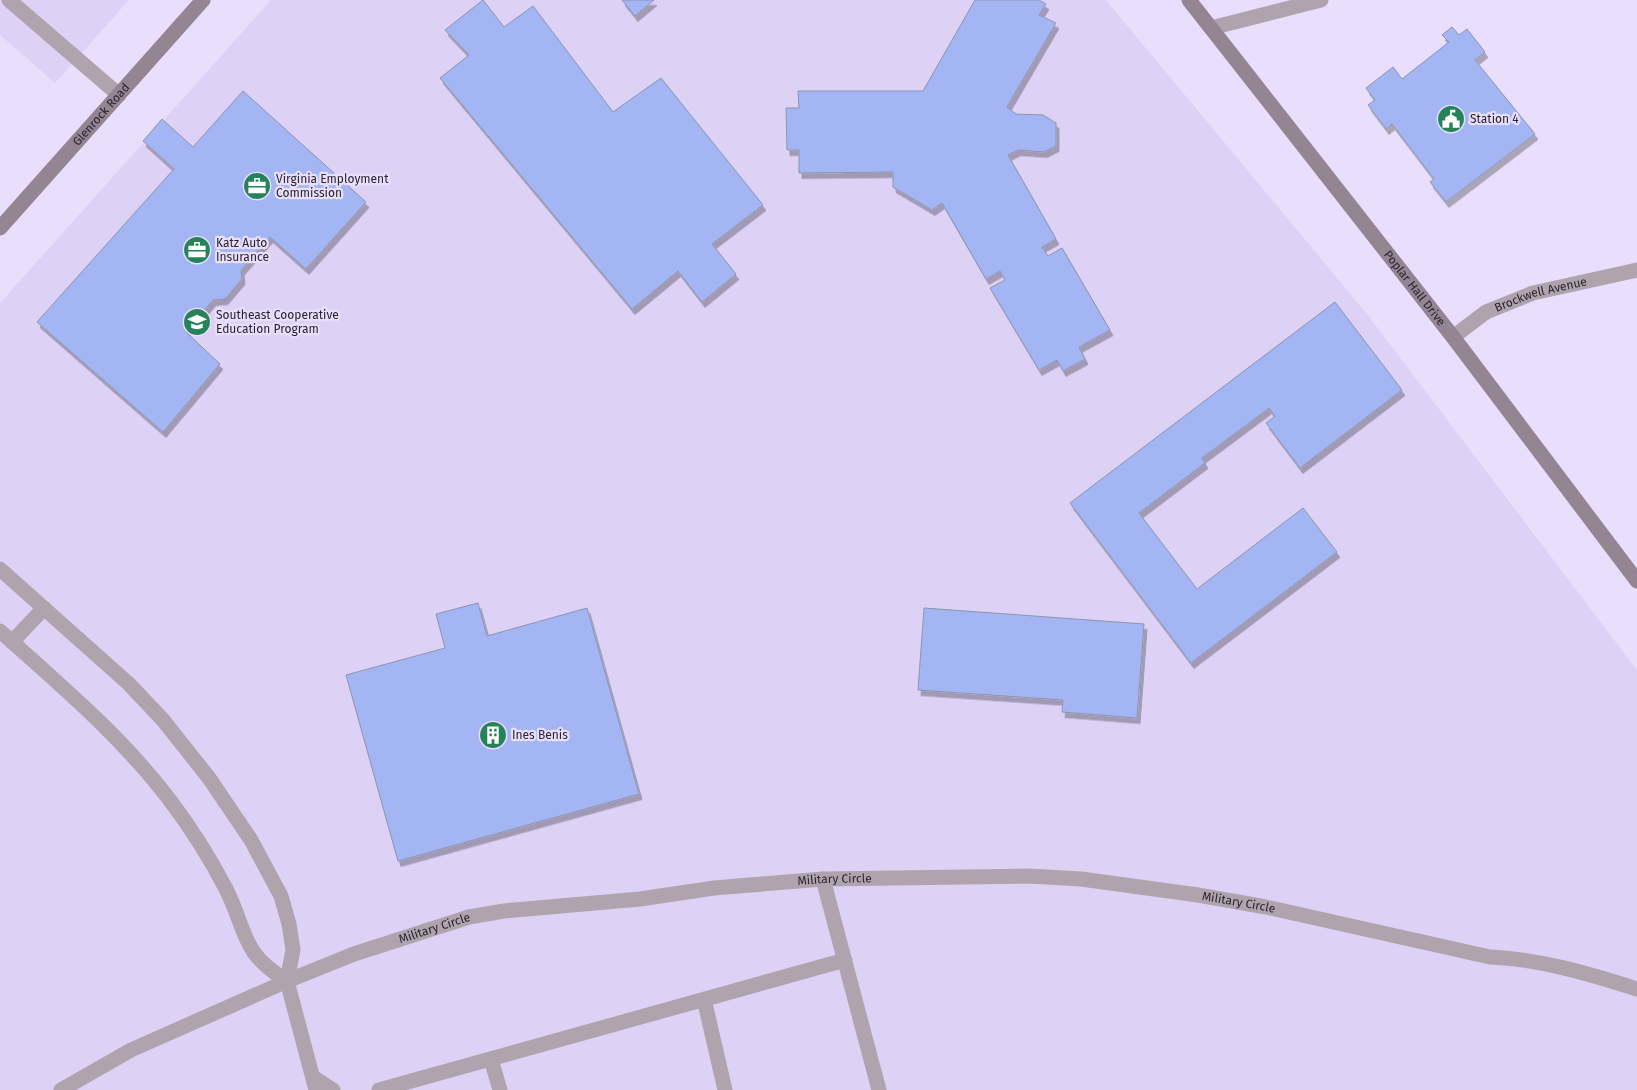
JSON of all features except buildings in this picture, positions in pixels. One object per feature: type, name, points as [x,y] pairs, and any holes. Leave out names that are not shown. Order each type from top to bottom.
[{"type":"street","points":[[9,0],[119,95]]},
{"type":"street","name":"Glenrock Road","points":[[0,228],[203,0]]},
{"type":"street","name":"Poplar Hall Drive","points":[[1189,0],[1453,337],[1637,581]]},
{"type":"street","points":[[1211,28],[1321,0]]},
{"type":"street","name":"Brockwell Avenue","points":[[1453,337],[1486,312],[1533,293],[1637,270]]},
{"type":"street","points":[[0,569],[129,684],[163,720],[209,778],[251,840],[281,896],[290,924],[293,950],[287,981],[314,1083],[333,1090]]},
{"type":"street","points":[[12,642],[44,608]]},
{"type":"street","points":[[0,631],[112,733],[169,799],[208,857],[227,891],[251,950],[266,968],[287,981]]},
{"type":"street","name":"Military Circle","points":[[60,1090],[131,1050],[287,981],[354,954],[469,917],[495,912],[640,899],[714,888],[823,879],[1029,876],[1081,879],[1198,895],[1266,907],[1490,957],[1508,957],[1586,973],[1637,989]]},
{"type":"street","points":[[823,879],[879,1090]]},
{"type":"street","points":[[379,1090],[398,1087],[844,960]]},
{"type":"street","points":[[704,999],[726,1090]]},
{"type":"street","points":[[491,1059],[500,1090]]},
{"type":"shaded area","points":[[0,0],[129,0],[55,83],[0,35]]},
{"type":"shaded area","points":[[271,0],[1106,0],[1367,314],[1637,670],[1637,1090],[0,1090],[0,303]]},
{"type":"place","name":"Station 4","points":[[1451,119]]},
{"type":"place","name":"Virginia Employment Commission","points":[[257,186]]},
{"type":"place","name":"Katz Auto Insurance","points":[[197,250]]},
{"type":"place","name":"Southeast Cooperative Education Program","points":[[197,322]]},
{"type":"place","name":"Ines Benis","points":[[493,735]]}]
